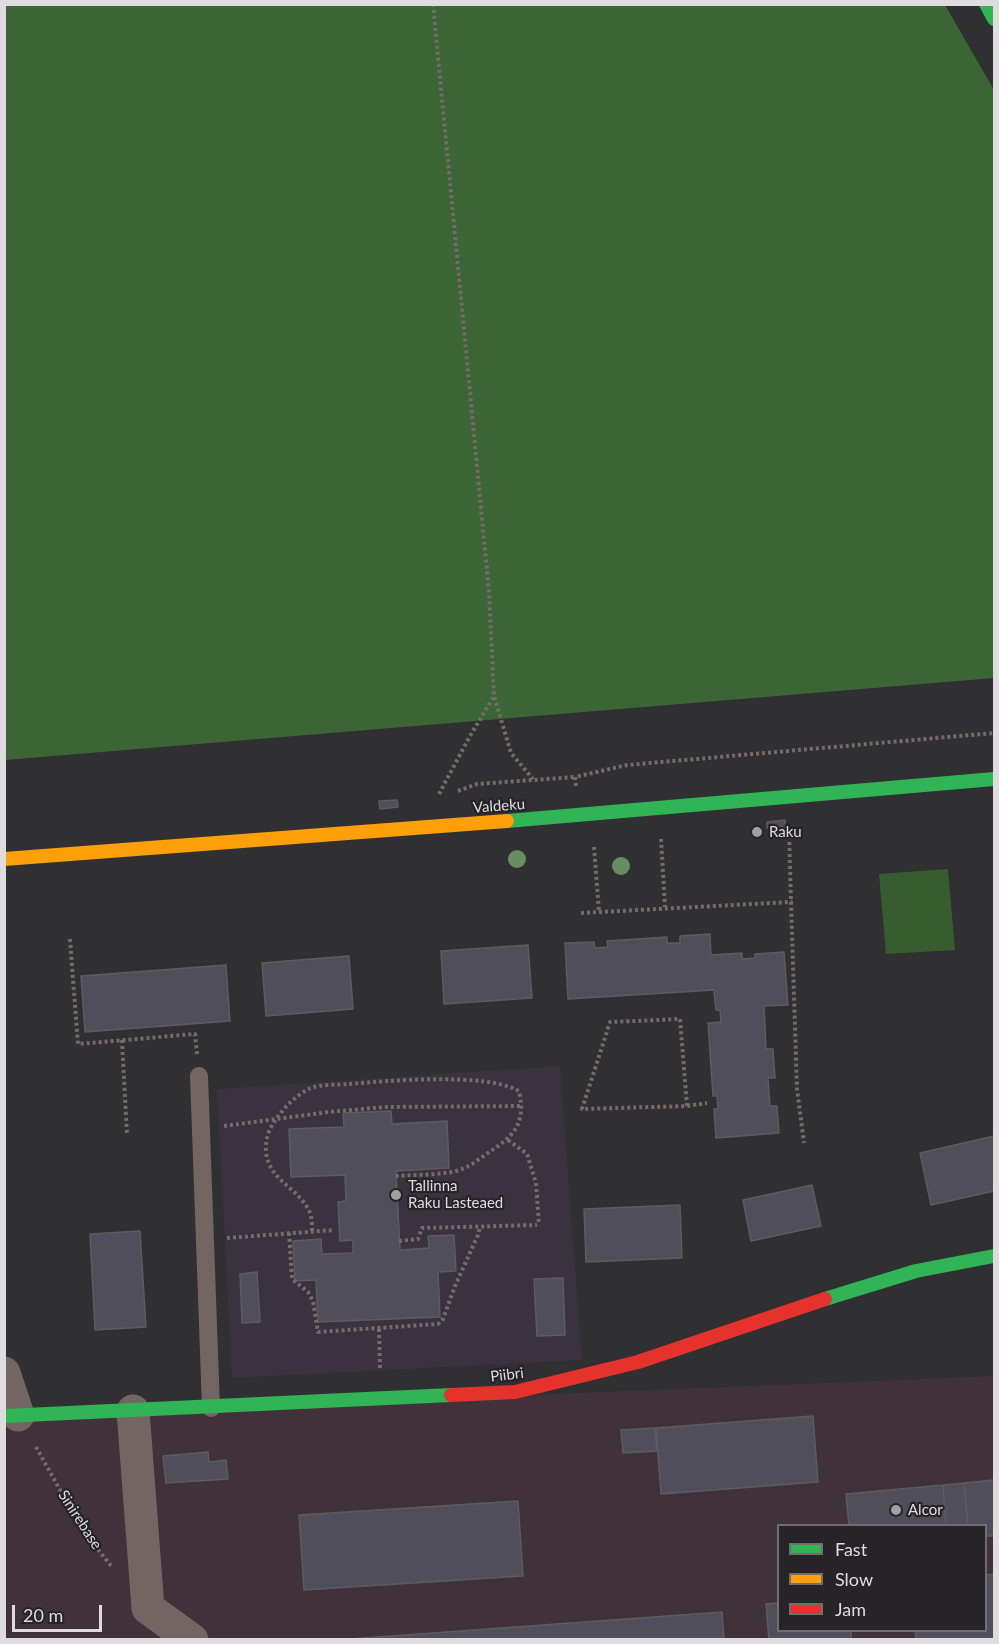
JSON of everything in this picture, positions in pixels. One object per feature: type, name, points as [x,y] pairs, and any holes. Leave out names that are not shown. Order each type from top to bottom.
[{"type":"street","points":[[986,4],[994,19]]},
{"type":"street","name":"Valdeku","points":[[4,859],[579,816],[994,779]]},
{"type":"street","name":"Piibri","points":[[11,1416],[515,1392],[638,1362],[784,1311],[916,1271],[994,1256]]},
{"type":"street","points":[[4,1373],[11,1416]]},
{"type":"street","points":[[133,1411],[148,1608],[192,1640]]},
{"type":"lane","points":[[199,1076],[211,1407]]},
{"type":"path","points":[[433,4],[489,592],[494,696],[511,753],[533,779]]},
{"type":"path","points":[[436,800],[494,696]]},
{"type":"path","points":[[576,787],[575,777],[627,765],[994,733]]},
{"type":"path","points":[[789,830],[797,1089],[804,1143]]},
{"type":"path","points":[[660,834],[665,907]]},
{"type":"path","points":[[594,840],[598,912]]},
{"type":"path","points":[[580,913],[791,902]]},
{"type":"path","points":[[70,939],[78,1044],[195,1034],[199,1076]]},
{"type":"path","points":[[687,1106],[680,1019],[610,1022],[582,1109],[687,1106],[707,1103]]},
{"type":"path","points":[[122,1040],[127,1136]]},
{"type":"path","points":[[312,1231],[311,1215],[306,1206],[275,1175],[265,1154],[267,1135],[276,1119],[293,1100],[312,1088],[408,1080],[475,1081],[509,1085],[519,1091],[522,1106],[518,1124],[508,1140],[475,1162],[454,1172],[396,1176]]},
{"type":"path","points":[[201,1128],[385,1107],[522,1106]]},
{"type":"path","points":[[399,1241],[418,1239],[422,1228],[538,1225],[536,1183],[527,1154],[508,1140]]},
{"type":"path","points":[[289,1233],[292,1279],[308,1292],[313,1301],[318,1332],[438,1324],[443,1319],[480,1227]]},
{"type":"path","points":[[205,1240],[334,1230]]},
{"type":"path","name":"Sinirebase","points":[[11,1416],[83,1531],[132,1592],[148,1608]]},
{"type":"shaded area","name":"Tallinna Raku Lasteaed","points":[[560,1066],[582,1360],[232,1378],[217,1089]]},
{"type":"shaded area","points":[[994,1376],[994,1639],[5,1640],[5,1419],[211,1408]]},
{"type":"green space","points":[[5,4],[945,5],[994,90],[994,678],[5,760]]},
{"type":"green space","points":[[948,869],[955,950],[886,954],[879,874]]},
{"type":"building","points":[[397,800],[398,807],[380,809],[379,801]]},
{"type":"building","points":[[785,820],[785,827],[767,828],[767,822]]},
{"type":"building","points":[[710,934],[711,955],[742,953],[742,959],[755,958],[755,954],[784,952],[788,1005],[764,1006],[766,1049],[773,1049],[775,1078],[768,1078],[770,1106],[777,1106],[779,1133],[716,1138],[714,1109],[718,1109],[717,1096],[713,1096],[708,1023],[721,1022],[720,1010],[716,1010],[714,990],[568,999],[565,943],[594,942],[595,948],[608,947],[607,941],[667,937],[667,943],[680,943],[680,936]]},
{"type":"building","points":[[528,945],[532,998],[444,1004],[441,951]]},
{"type":"building","points":[[349,956],[353,1009],[266,1016],[262,963]]},
{"type":"building","points":[[226,965],[230,1021],[85,1032],[81,976]]},
{"type":"building","points":[[391,1111],[392,1124],[447,1121],[449,1168],[396,1171],[400,1250],[429,1248],[428,1236],[454,1235],[456,1271],[438,1272],[440,1317],[318,1322],[316,1280],[295,1281],[293,1241],[321,1239],[322,1254],[353,1253],[353,1240],[340,1241],[338,1202],[346,1201],[345,1175],[291,1177],[289,1129],[344,1127],[343,1113]]},
{"type":"building","points":[[994,1136],[994,1191],[931,1205],[920,1153]]},
{"type":"building","points":[[812,1185],[821,1226],[751,1241],[743,1200]]},
{"type":"building","points":[[680,1205],[682,1258],[586,1262],[584,1209]]},
{"type":"building","points":[[140,1231],[146,1327],[95,1330],[90,1234]]},
{"type":"building","points":[[257,1272],[260,1322],[242,1323],[240,1274]]},
{"type":"building","points":[[563,1278],[565,1335],[537,1336],[534,1279]]},
{"type":"building","points":[[813,1416],[818,1482],[661,1494],[656,1428]]},
{"type":"building","points":[[655,1428],[657,1451],[623,1453],[621,1430]]},
{"type":"building","points":[[208,1452],[209,1462],[226,1460],[228,1479],[166,1483],[163,1456]]},
{"type":"building","name":"Alcor","points":[[994,1480],[994,1536],[987,1536],[987,1524],[968,1524],[964,1483]]},
{"type":"building","name":"Alcor","points":[[964,1483],[968,1524],[946,1524],[943,1485]]},
{"type":"building","name":"Alcor","points":[[943,1485],[946,1524],[849,1524],[846,1494]]},
{"type":"building","points":[[518,1501],[523,1576],[304,1590],[299,1515]]},
{"type":"building","points":[[994,1574],[994,1639],[916,1640],[915,1632],[987,1632],[987,1575]]},
{"type":"building","points":[[777,1603],[777,1632],[851,1632],[851,1640],[769,1640],[766,1604]]},
{"type":"building","points":[[722,1612],[724,1640],[350,1639]]},
{"type":"traffic: fast","points":[[986,4],[994,19]]},
{"type":"traffic: fast","points":[[507,821],[994,779]]},
{"type":"traffic: fast","points":[[825,1299],[916,1271],[994,1256]]},
{"type":"traffic: fast","points":[[4,1416],[451,1395]]},
{"type":"traffic: slow","points":[[4,859],[507,821]]},
{"type":"traffic: jam","points":[[451,1395],[515,1392],[638,1362],[825,1299]]},
{"type":"place","name":"Raku","points":[[757,832]]},
{"type":"place","name":"Tallinna Raku Lasteaed","points":[[396,1195]]},
{"type":"place","name":"Alcor","points":[[896,1510]]}]
